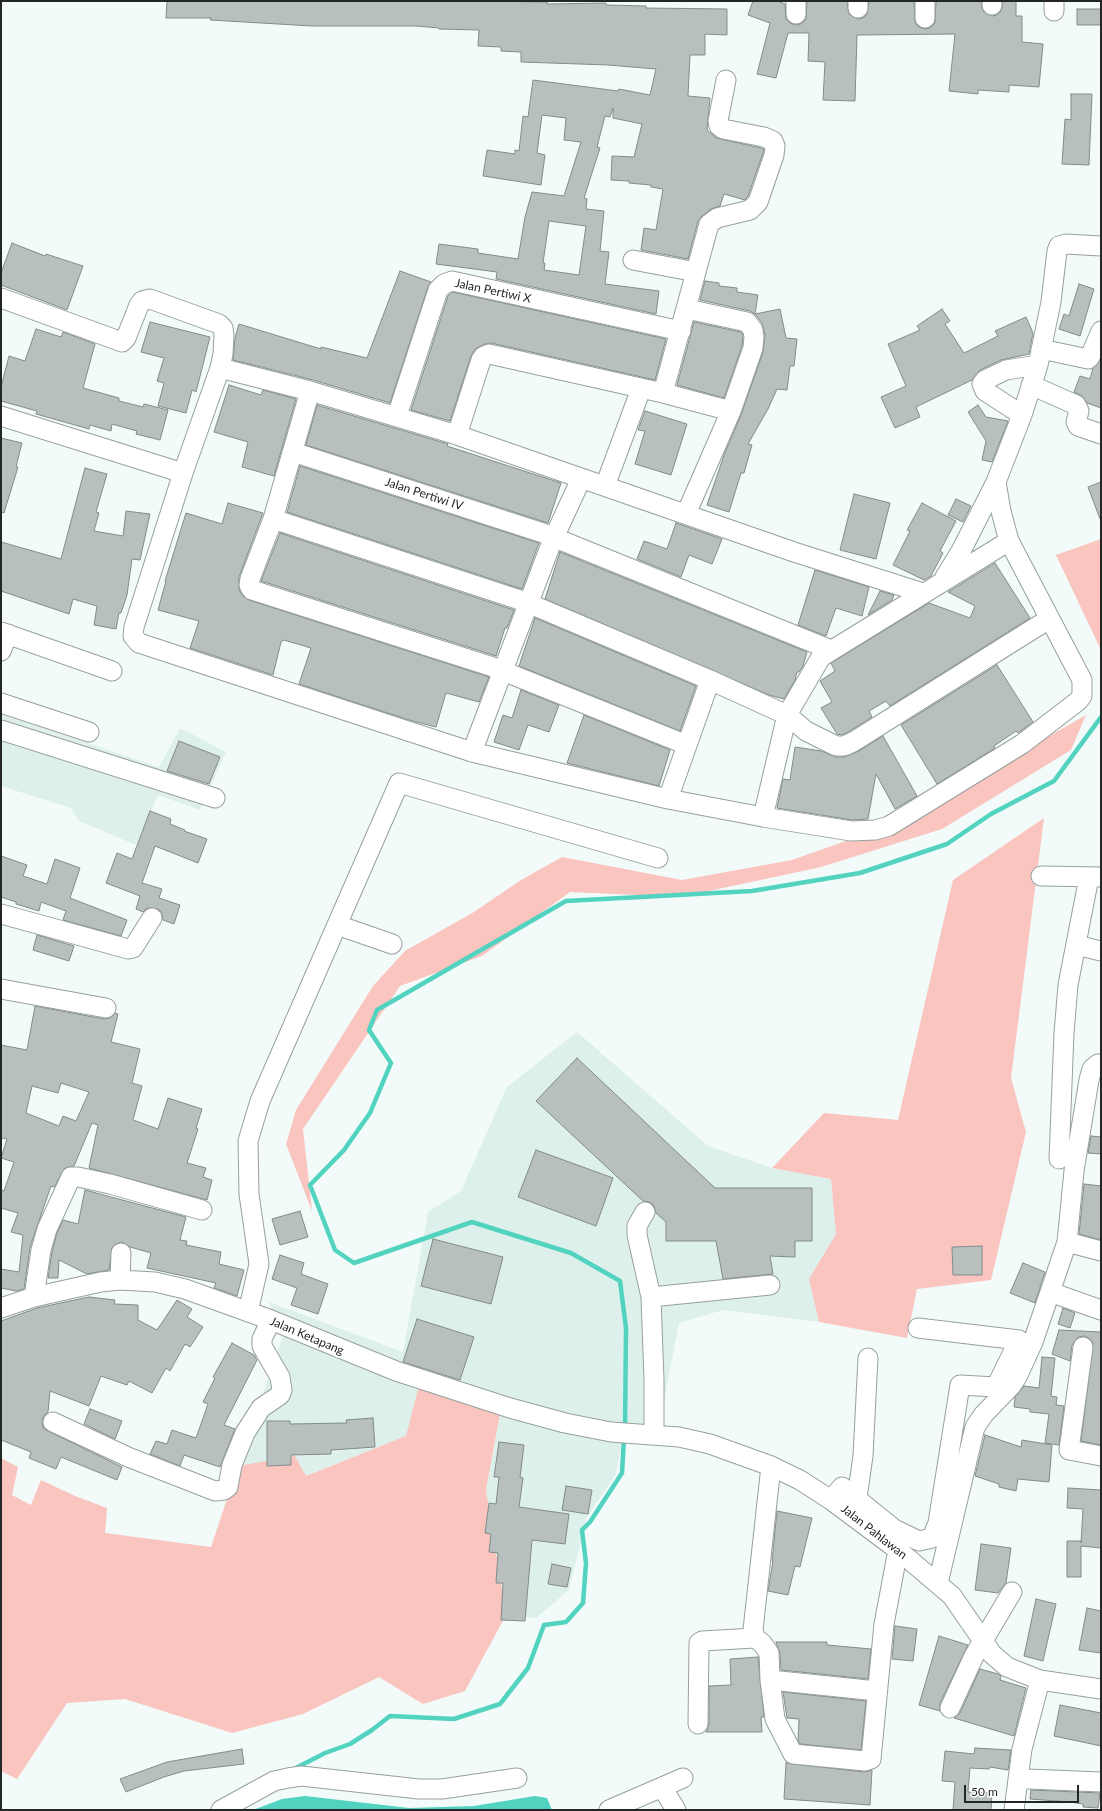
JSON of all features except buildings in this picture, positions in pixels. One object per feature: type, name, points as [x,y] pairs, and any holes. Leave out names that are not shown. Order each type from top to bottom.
[{"type":"street","points":[[663,393],[709,224],[717,218],[750,210],[758,202],[774,155],[775,146],[773,141],[764,137],[723,129],[719,126],[718,121],[726,80]]},
{"type":"street","points":[[940,582],[961,552],[996,482],[1022,415],[1039,357],[1051,302],[1057,250],[1060,246],[1066,244],[1101,246]]},
{"type":"street","points":[[633,260],[696,272]]},
{"type":"street","name":"Jalan Pertiwi X","points":[[397,416],[438,290],[444,284],[452,281],[681,331]]},
{"type":"street","points":[[1,298],[122,342],[126,338],[139,305],[142,301],[150,299],[219,324],[223,328],[224,354],[220,368],[183,472],[134,627],[133,636],[139,643],[472,752],[668,799],[763,817],[851,831],[875,830],[889,826],[1022,744],[1078,701],[1082,696],[1082,680],[1048,619],[1009,541],[1001,512],[996,482]]},
{"type":"street","points":[[686,514],[731,411],[753,348],[753,330],[747,322],[687,309]]},
{"type":"street","points":[[1022,415],[985,391],[982,384],[985,380],[1039,357],[1088,359],[1101,331]]},
{"type":"street","points":[[456,435],[481,360],[484,356],[489,354],[663,393],[731,411]]},
{"type":"street","points":[[220,368],[310,391],[397,416],[794,552],[923,593]]},
{"type":"street","points":[[1031,385],[1076,404],[1079,411],[1076,422],[1078,426],[1101,434]]},
{"type":"street","points":[[604,486],[641,389]]},
{"type":"street","points":[[310,391],[273,519],[250,580],[249,585],[252,590],[494,666],[503,671],[687,745]]},
{"type":"street","points":[[1,416],[183,472]]},
{"type":"street","name":"Jalan Pertiwi IV","points":[[293,452],[543,533],[831,650]]},
{"type":"street","points":[[472,752],[554,538],[581,479]]},
{"type":"street","points":[[273,519],[529,603],[710,680],[787,715],[806,731],[836,746],[844,746],[853,742],[1048,619]]},
{"type":"street","points":[[763,817],[787,715],[820,657],[1009,541]]},
{"type":"street","points":[[3,639],[112,671]]},
{"type":"street","points":[[668,799],[710,680]]},
{"type":"street","points":[[1,703],[89,732]]},
{"type":"street","points":[[1,730],[215,798]]},
{"type":"street","points":[[248,1312],[259,1264],[249,1194],[248,1141],[260,1101],[399,783],[658,858]]},
{"type":"street","points":[[938,1583],[975,1427],[984,1414],[1011,1386],[1017,1377],[1033,1342],[1067,1242],[1066,1006],[1068,985],[1076,945],[1095,877],[1041,876]]},
{"type":"street","points":[[1,914],[128,949],[133,948],[152,918]]},
{"type":"street","points":[[337,925],[392,944]]},
{"type":"street","points":[[1076,945],[1101,951]]},
{"type":"street","points":[[2,992],[106,1008]]},
{"type":"street","points":[[1067,1151],[1092,1069],[1098,1064],[1101,1064]]},
{"type":"street","points":[[34,1297],[41,1250],[47,1229],[71,1177],[78,1176],[129,1188],[202,1210]]},
{"type":"street","points":[[644,1212],[637,1226],[637,1235],[651,1297],[654,1380],[646,1434]]},
{"type":"street","points":[[1067,1242],[1101,1251]]},
{"type":"street","points":[[120,1280],[121,1253]]},
{"type":"street","name":"Jalan Ketapang","points":[[1,1308],[34,1297],[79,1286],[120,1280],[155,1282],[185,1289],[271,1320],[353,1354],[466,1395],[565,1423],[611,1432]]},
{"type":"street","points":[[651,1297],[770,1285]]},
{"type":"street","points":[[1050,1292],[1101,1310]]},
{"type":"street","points":[[53,1422],[128,1457],[215,1491],[224,1490],[228,1487],[234,1459],[245,1433],[261,1408],[280,1395],[282,1390],[280,1377],[262,1346],[262,1340],[271,1320]]},
{"type":"street","points":[[832,1500],[842,1487],[894,1529],[919,1541],[932,1538],[938,1522],[960,1385],[996,1387],[1020,1340],[918,1328]]},
{"type":"street","points":[[1083,1347],[1069,1450],[1101,1456]]},
{"type":"street","points":[[857,1498],[863,1456],[868,1358]]},
{"type":"street","name":"Jalan Pahlawan","points":[[611,1432],[679,1437],[710,1444],[771,1466],[800,1480],[832,1500],[898,1550],[938,1583],[952,1596],[992,1654],[1007,1667],[1040,1680],[1101,1689]]},
{"type":"street","points":[[771,1466],[752,1630],[755,1638],[762,1643],[769,1653],[770,1680],[775,1719],[793,1754],[865,1761],[871,1759],[884,1624],[898,1550]]},
{"type":"street","points":[[950,1708],[982,1641],[1012,1592]]},
{"type":"street","points":[[698,1724],[699,1643],[702,1641],[755,1638]]},
{"type":"street","points":[[770,1680],[877,1691]]},
{"type":"street","points":[[1014,1810],[1022,1749],[1040,1680]]},
{"type":"street","points":[[221,1810],[274,1781],[295,1777],[419,1789],[442,1789],[517,1778]]},
{"type":"street","points":[[610,1810],[683,1778]]},
{"type":"street","points":[[1028,1779],[1101,1782]]},
{"type":"street","points":[[662,1787],[676,1810]]},
{"type":"shaded area","points":[[1101,539],[1101,650],[1056,555]]},
{"type":"shaded area","points":[[1,714],[159,767],[180,728],[226,752],[200,810],[158,795],[136,845],[79,821],[71,808],[1,786]]},
{"type":"shaded area","points":[[1086,715],[1071,750],[942,829],[821,867],[681,897],[570,892],[482,956],[400,986],[303,1129],[312,1211],[286,1144],[296,1110],[373,986],[405,951],[474,912],[521,880],[562,857],[682,880],[792,860],[897,823]]},
{"type":"shaded area","points":[[1044,818],[1011,1078],[1026,1132],[991,1280],[917,1289],[907,1338],[819,1322],[809,1279],[836,1234],[831,1179],[772,1168],[824,1113],[898,1120],[953,880]]},
{"type":"shaded area","points":[[577,1032],[708,1146],[772,1168],[831,1179],[836,1234],[809,1279],[819,1322],[723,1310],[679,1323],[657,1437],[623,1435],[616,1474],[587,1517],[569,1590],[536,1618],[506,1615],[486,1490],[501,1408],[419,1385],[407,1436],[305,1476],[238,1466],[282,1338],[269,1302],[403,1352],[428,1212],[461,1191],[507,1087]]},
{"type":"shaded area","points":[[419,1385],[501,1408],[486,1490],[506,1615],[465,1691],[423,1704],[379,1677],[303,1714],[232,1733],[125,1699],[67,1703],[17,1779],[1,1771],[1,1458],[18,1467],[12,1495],[31,1505],[41,1480],[75,1496],[107,1508],[105,1533],[211,1547],[238,1466],[295,1456],[306,1476],[406,1436]]},
{"type":"shaded area","points":[[305,1796],[409,1808],[474,1806],[535,1796],[547,1798],[552,1810],[253,1810],[282,1799]]},
{"type":"waterway","points":[[625,1428],[626,1328],[620,1281],[571,1253],[472,1222],[354,1263],[335,1250],[310,1185],[344,1150],[370,1113],[391,1063],[369,1030],[377,1010],[566,901],[752,891],[860,873],[947,844],[991,814],[1054,781],[1101,717]]},
{"type":"waterway","points":[[294,1769],[325,1753],[350,1744],[390,1716],[454,1719],[500,1704],[528,1668],[544,1625],[566,1622],[583,1603],[586,1563],[582,1530],[590,1522],[622,1473],[624,1438]]}]
